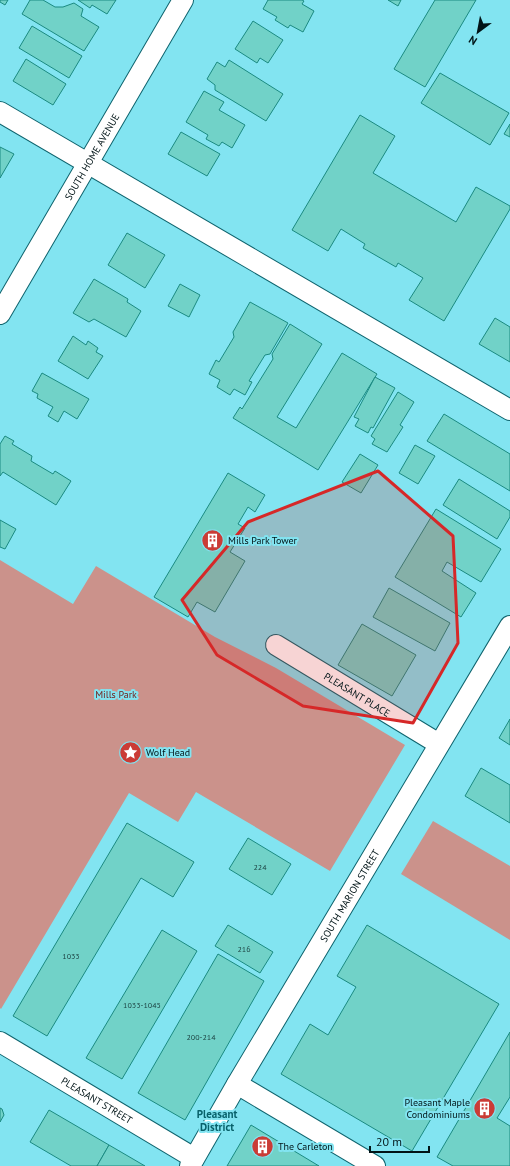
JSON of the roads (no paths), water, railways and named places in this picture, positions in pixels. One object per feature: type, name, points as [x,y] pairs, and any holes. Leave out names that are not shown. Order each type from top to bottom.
[{"type":"street","name":"SOUTH HOME AVENUE","points":[[0,314],[183,0]]},
{"type":"street","points":[[0,112],[510,410]]},
{"type":"street","name":"SOUTH MARION STREET","points":[[192,1162],[510,626]]},
{"type":"street","name":"PLEASANT PLACE","points":[[276,645],[439,744]]},
{"type":"street","name":"PLEASANT STREET","points":[[0,1042],[192,1162]]},
{"type":"street","points":[[237,1084],[375,1166]]},
{"type":"place","name":"Mills Park Tower","points":[[213,540]]},
{"type":"place","name":"Wolf Head","points":[[130,752]]},
{"type":"place","name":"Pleasant Maple Condominiums","points":[[485,1108]]},
{"type":"place","name":"The Carleton","points":[[262,1146]]},
{"type":"district","name":"Pleasant District","points":[[217,1120]]},
{"type":"park label","name":"Mills Park","points":[[116,694]]}]
